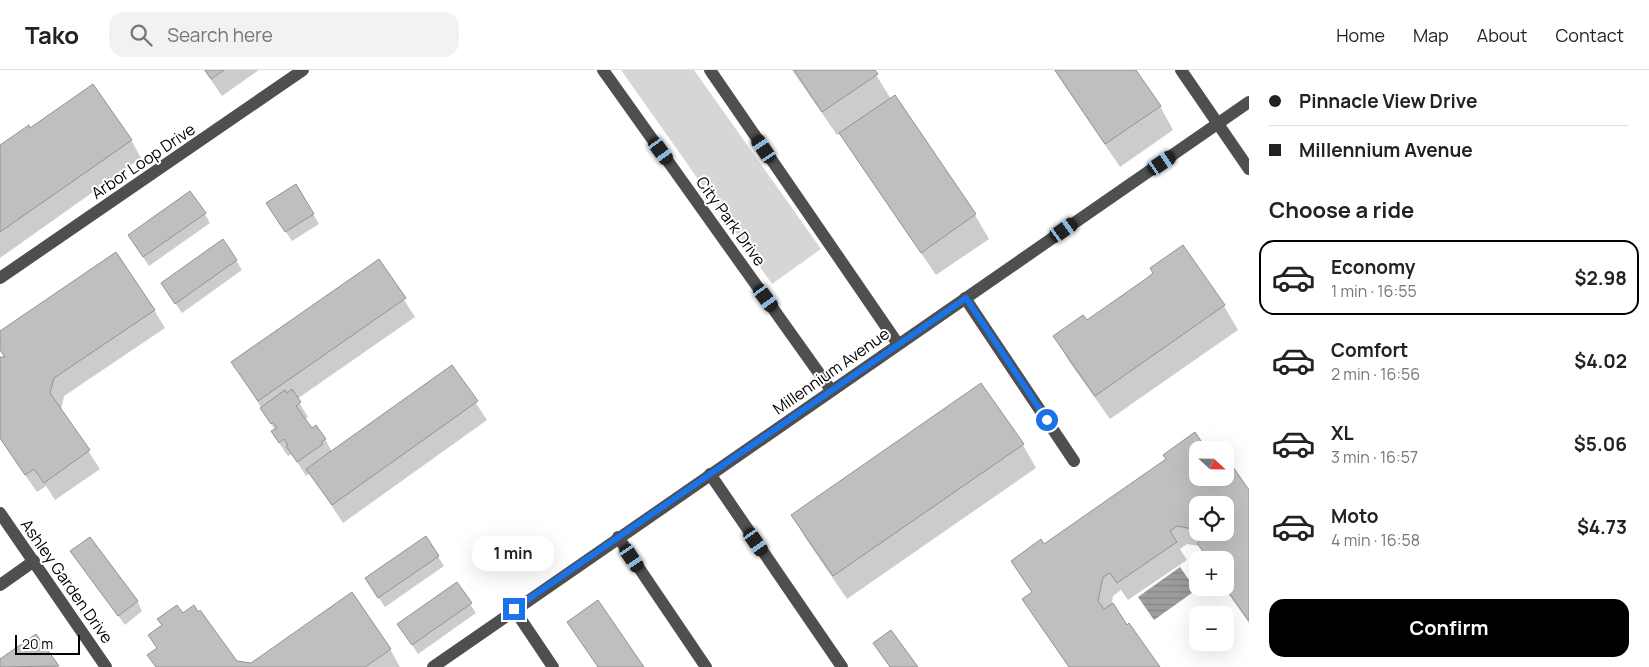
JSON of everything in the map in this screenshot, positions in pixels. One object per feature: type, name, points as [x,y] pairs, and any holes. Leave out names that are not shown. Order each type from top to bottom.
[{"type":"street","name":"Arbor Loop Drive","points":[[0,278],[303,70]]},
{"type":"street","name":"City Park Drive","points":[[603,70],[831,390]]},
{"type":"street","points":[[710,70],[898,344]]},
{"type":"street","points":[[1181,70],[1249,169]]},
{"type":"street","name":"Millennium Avenue","points":[[433,667],[514,609],[1249,102]]},
{"type":"street","points":[[966,298],[1074,461]]},
{"type":"street","points":[[710,474],[842,667]]},
{"type":"street","name":"Ashley Garden Drive","points":[[0,513],[106,667]]},
{"type":"street","points":[[618,538],[706,667]]},
{"type":"street","points":[[0,585],[34,561]]},
{"type":"street","points":[[514,609],[553,667]]},
{"type":"shaded area","points":[[621,70],[694,70],[821,249],[772,284]]},
{"type":"shaded area","points":[[1180,567],[1189,580],[1189,595],[1154,620],[1138,597]]},
{"type":"building","points":[[205,70],[224,70],[211,79]]},
{"type":"building","points":[[794,70],[875,70],[878,74],[822,112]]},
{"type":"building","points":[[1055,70],[1136,70],[1161,106],[1105,144]]},
{"type":"building","points":[[93,84],[132,140],[0,232],[0,145],[29,125],[30,128]]},
{"type":"building","points":[[895,95],[976,214],[921,253],[839,133]]},
{"type":"building","points":[[296,184],[314,214],[285,232],[266,203]]},
{"type":"building","points":[[190,191],[206,213],[143,257],[128,235]]},
{"type":"building","points":[[223,239],[237,260],[175,304],[161,283]]},
{"type":"building","points":[[1183,245],[1225,305],[1095,396],[1053,336],[1083,315],[1087,320],[1147,278],[1153,273],[1150,268]]},
{"type":"building","points":[[116,252],[155,310],[54,378],[50,393],[90,450],[44,483],[34,469],[25,475],[0,438],[0,357],[5,357],[0,350],[0,331]]},
{"type":"building","points":[[379,259],[406,298],[258,401],[231,362]]},
{"type":"building","points":[[452,365],[478,401],[332,505],[306,469]]},
{"type":"building","points":[[981,383],[1024,444],[833,576],[791,515]]},
{"type":"building","points":[[292,389],[301,402],[296,406],[312,428],[316,425],[326,439],[321,442],[323,444],[297,462],[286,446],[288,445],[284,439],[279,443],[271,431],[277,428],[273,422],[271,424],[260,408],[285,390],[287,393]]},
{"type":"building","points":[[1195,432],[1201,441],[1189,441],[1189,486],[1234,486],[1234,468],[1249,490],[1249,621],[1231,596],[1234,596],[1234,551],[1203,551],[1197,543],[1200,541],[1234,541],[1234,496],[1189,496],[1189,528],[1177,526],[1170,531],[1177,542],[1117,583],[1110,573],[1103,577],[1098,601],[1104,609],[1113,603],[1127,625],[1129,623],[1160,667],[1069,667],[1022,599],[1032,592],[1011,561],[1041,539],[1044,544],[1166,459],[1163,455]]},
{"type":"building","points":[[426,536],[439,556],[378,598],[365,578]]},
{"type":"building","points":[[90,537],[138,601],[118,616],[70,551]]},
{"type":"building","points":[[457,582],[472,603],[412,645],[397,624]]},
{"type":"building","points":[[352,592],[391,649],[365,667],[156,667],[147,655],[157,648],[148,635],[162,625],[157,619],[177,605],[183,613],[194,605],[198,612],[200,610],[237,661],[251,663]]},
{"type":"building","points":[[598,600],[644,667],[598,667],[567,622]]},
{"type":"building","points":[[891,630],[918,667],[890,667],[873,643]]},
{"type":"building","points":[[36,634],[59,666],[0,667],[0,659]]},
{"type":"route","points":[[514,609],[966,298],[1047,420]]}]
